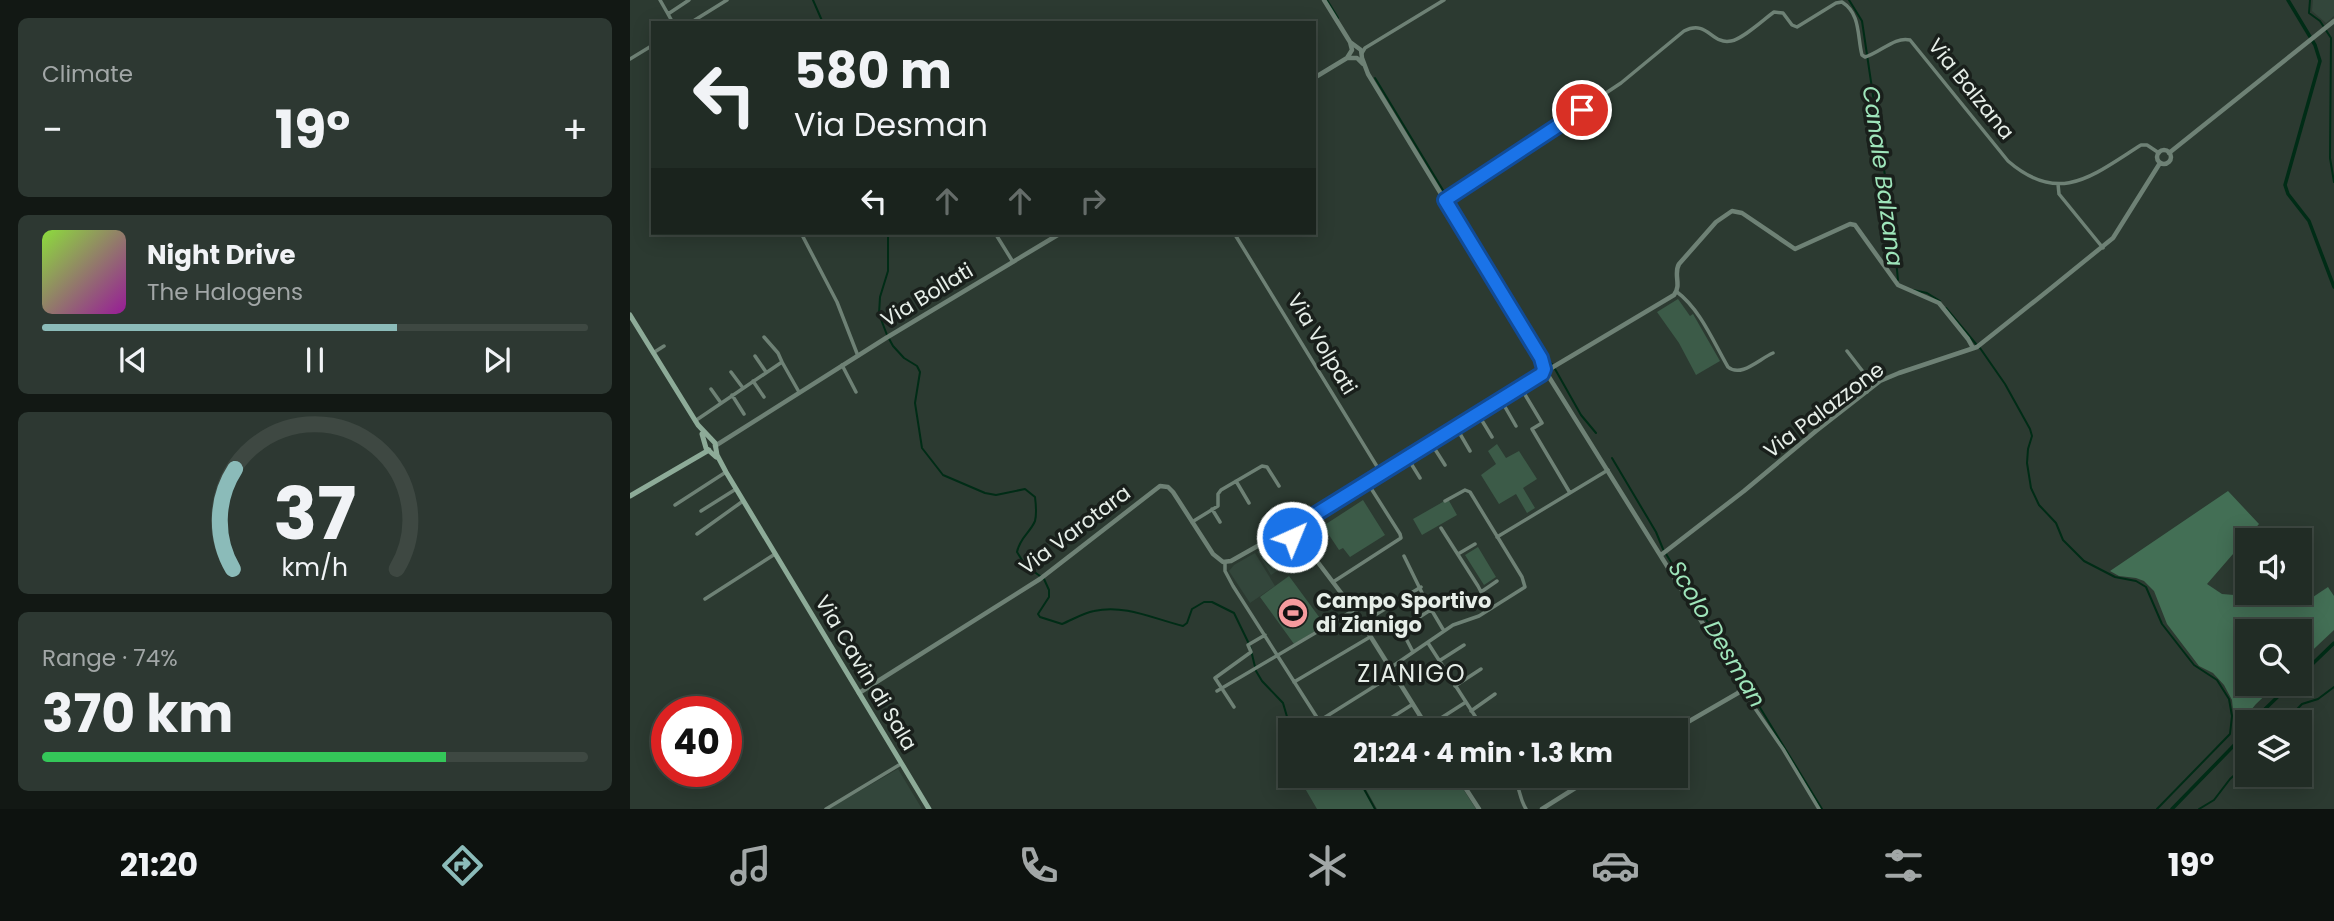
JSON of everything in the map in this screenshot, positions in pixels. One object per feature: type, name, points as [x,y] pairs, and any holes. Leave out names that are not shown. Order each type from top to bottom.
[{"type":"main road","name":"Via Cavin di Sala","points":[[630,315],[929,809]]},
{"type":"main road","points":[[630,496],[711,445]]},
{"type":"street","points":[[660,0],[672,21]]},
{"type":"street","points":[[668,14],[689,0]]},
{"type":"street","points":[[693,21],[727,0]]},
{"type":"street","points":[[1324,0],[1447,199],[1541,358],[1544,369],[1663,553],[1740,683],[1740,690],[1783,749],[1819,809]]},
{"type":"street","points":[[1316,77],[1444,0]]},
{"type":"street","name":"Via Balzana","points":[[1447,199],[1621,83],[1693,27],[1724,41],[1734,41],[1774,12],[1783,13],[1792,25],[1797,27],[1842,2],[1856,20],[1861,53],[1867,56],[1901,39],[1910,40],[2008,161],[2022,173],[2059,184]]},
{"type":"street","name":"Via Palazzone","points":[[1663,553],[1881,381],[1976,347],[2103,248],[2123,224],[2160,163],[2169,162],[2169,153],[2334,21]]},
{"type":"street","points":[[630,59],[651,46]]},
{"type":"street","points":[[2103,248],[2059,194],[2059,184],[2084,180],[2141,145],[2147,145],[2159,153]]},
{"type":"street","points":[[2159,153],[2164,150],[2169,153]]},
{"type":"street","points":[[2159,153],[2160,163]]},
{"type":"street","points":[[1773,352],[1741,371],[1732,371],[1705,328],[1677,292],[1676,270],[1679,264],[1729,211],[1742,213],[1791,248],[1798,248],[1852,224],[1898,285],[1939,303],[1976,347]]},
{"type":"street","points":[[802,235],[837,302],[858,356]]},
{"type":"street","points":[[996,235],[1013,262]]},
{"type":"street","name":"Via Bollati","points":[[711,445],[1058,235]]},
{"type":"street","name":"Via Volpati","points":[[1235,235],[1381,473]]},
{"type":"street","points":[[1544,369],[1548,370],[1677,292]]},
{"type":"street","points":[[764,337],[778,354],[799,392]]},
{"type":"street","points":[[653,353],[664,346]]},
{"type":"street","points":[[1847,351],[1864,373],[1867,392]]},
{"type":"street","points":[[755,356],[766,372]]},
{"type":"street","points":[[697,423],[721,403],[782,362]]},
{"type":"street","points":[[842,366],[856,391]]},
{"type":"street","points":[[1317,718],[1227,575],[1225,562],[1289,532],[1291,527],[1297,527],[1521,388],[1539,376],[1544,369]]},
{"type":"street","points":[[731,372],[743,388]]},
{"type":"street","points":[[753,381],[764,397]]},
{"type":"street","points":[[1521,388],[1542,423],[1532,429],[1570,493]]},
{"type":"street","points":[[711,389],[721,403]]},
{"type":"street","points":[[732,396],[744,414]]},
{"type":"street","points":[[1501,400],[1516,426]]},
{"type":"street","points":[[1478,414],[1492,437]]},
{"type":"street","points":[[1456,427],[1470,451]]},
{"type":"street","points":[[1431,443],[1446,465]]},
{"type":"street","points":[[1407,457],[1420,478]]},
{"type":"street","points":[[1192,522],[1219,504],[1219,492],[1262,466],[1267,467],[1279,486]]},
{"type":"street","points":[[1497,537],[1608,470]]},
{"type":"street","points":[[675,505],[726,472]]},
{"type":"street","points":[[1236,481],[1249,502]]},
{"type":"street","points":[[1333,582],[1401,538],[1367,482]]},
{"type":"street","name":"Via Varotara","points":[[859,693],[1042,577],[1160,486],[1170,489],[1213,554],[1225,562]]},
{"type":"street","points":[[701,512],[736,489]]},
{"type":"street","points":[[1390,667],[1444,631],[1490,610],[1525,587],[1468,490],[1445,501]]},
{"type":"street","points":[[696,534],[743,501]]},
{"type":"street","points":[[1212,509],[1220,522]]},
{"type":"street","points":[[1297,527],[1300,532],[1298,536]]},
{"type":"street","points":[[1441,528],[1490,610]]},
{"type":"street","points":[[1289,532],[1292,537],[1298,536]]},
{"type":"street","points":[[1298,536],[1354,610],[1422,718]]},
{"type":"street","points":[[1458,554],[1475,544]]},
{"type":"street","points":[[705,599],[775,554]]},
{"type":"street","points":[[1404,556],[1444,631]]},
{"type":"street","points":[[1480,592],[1497,581]]},
{"type":"street","points":[[1362,623],[1421,587]]},
{"type":"street","points":[[1413,652],[1401,629],[1432,609]]},
{"type":"street","points":[[1219,690],[1354,610]]},
{"type":"street","points":[[1234,707],[1219,690],[1215,678],[1251,652],[1250,644],[1265,635]]},
{"type":"street","points":[[1294,682],[1370,637]]},
{"type":"street","points":[[1427,642],[1476,718]]},
{"type":"street","points":[[1440,662],[1464,645]]},
{"type":"street","points":[[1455,686],[1480,669]]},
{"type":"street","points":[[1324,718],[1394,674]]},
{"type":"street","points":[[1688,722],[1740,690]]},
{"type":"street","points":[[1471,711],[1496,694]]},
{"type":"street","points":[[1443,718],[1466,702]]},
{"type":"street","points":[[1392,718],[1413,704]]},
{"type":"street","points":[[826,809],[899,765]]},
{"type":"street","points":[[1465,788],[1479,809]]},
{"type":"street","points":[[1519,788],[1520,799],[1526,809]]},
{"type":"street","points":[[1542,809],[1575,788]]},
{"type":"shaded area","points":[[2313,0],[2334,0],[2334,16],[2326,23],[2312,11]]},
{"type":"shaded area","points":[[1678,299],[1690,316],[1693,314],[1720,361],[1696,375],[1679,343],[1657,312]]},
{"type":"shaded area","points":[[1497,444],[1506,458],[1519,451],[1537,479],[1523,488],[1535,508],[1527,513],[1516,494],[1499,504],[1481,475],[1496,464],[1488,451]]},
{"type":"shaded area","points":[[1448,499],[1457,515],[1422,535],[1413,519]]},
{"type":"shaded area","points":[[1363,500],[1385,535],[1350,557],[1343,548],[1339,550],[1323,526]]},
{"type":"shaded area","points":[[1278,539],[1292,561],[1271,575],[1257,552]]},
{"type":"shaded area","points":[[1478,547],[1496,577],[1484,585],[1465,555]]},
{"type":"shaded area","points":[[1255,553],[1275,586],[1250,603],[1229,571]]},
{"type":"shaded area","name":"Campo Sportivo di Zianigo","points":[[1289,576],[1325,625],[1294,644],[1260,597]]},
{"type":"shaded area","points":[[898,769],[922,809],[828,809]]},
{"type":"shaded area","points":[[1305,788],[1363,788],[1375,809],[1317,809]]},
{"type":"shaded area","points":[[1365,788],[1462,788],[1476,809],[1377,809]]},
{"type":"green space","points":[[2228,491],[2259,524],[2256,528],[2235,528],[2235,552],[2207,584],[2222,594],[2235,595],[2235,605],[2312,605],[2312,598],[2328,587],[2334,596],[2334,630],[2312,651],[2312,619],[2235,619],[2235,696],[2264,696],[2251,710],[2235,710],[2235,729],[2232,700],[2224,685],[2213,673],[2199,666],[2167,624],[2154,591],[2144,581],[2119,576],[2110,571]]},
{"type":"waterway","points":[[813,0],[822,21]]},
{"type":"waterway","name":"Scolo Desman","points":[[1327,0],[1338,18]]},
{"type":"waterway","name":"Canale Balzana","points":[[1849,0],[1862,21],[1898,280]]},
{"type":"waterway","points":[[2288,0],[2315,45],[2320,61],[2285,185],[2288,194],[2309,221],[2334,287]]},
{"type":"waterway","points":[[2310,0],[2309,13],[2320,21],[2331,38],[2330,158],[2334,182]]},
{"type":"waterway","name":"Scolo Desman","points":[[1375,78],[1546,360],[1552,364]]},
{"type":"waterway","points":[[888,235],[888,271],[880,297],[879,314],[893,346],[904,358],[917,366],[920,372],[915,403],[922,448],[943,475],[985,493],[996,495],[1025,489],[1035,497],[1035,521],[1017,552],[1025,565],[1044,579],[1049,590],[1049,597],[1038,614],[1040,617],[1062,624],[1090,612],[1117,609],[1183,626],[1187,623],[1192,609],[1204,602],[1212,602],[1234,613],[1250,646],[1256,671],[1283,703],[1287,718]]},
{"type":"waterway","name":"Canale Balzana","points":[[1913,290],[1927,293],[1940,301]]},
{"type":"waterway","name":"Canale Balzana","points":[[1946,308],[1976,344]]},
{"type":"waterway","name":"Canale Balzana","points":[[1980,348],[2005,384],[2030,429],[2032,436],[2027,463],[2031,488],[2039,505],[2056,523],[2063,540],[2084,561],[2115,577],[2136,581],[2146,587],[2162,624],[2194,665],[2217,680],[2229,699],[2232,716],[2230,734],[2157,809]]},
{"type":"waterway","name":"Scolo Desman","points":[[1555,369],[1581,415],[1596,433]]},
{"type":"waterway","name":"Scolo Desman","points":[[1612,458],[1656,532],[1663,549],[1822,809]]},
{"type":"waterway","points":[[2312,664],[2334,643]]},
{"type":"waterway","points":[[2296,710],[2302,704],[2318,699],[2334,687]]},
{"type":"waterway","points":[[2264,710],[2279,696]]},
{"type":"waterway","points":[[2172,809],[2235,744]]},
{"type":"waterway","points":[[2199,809],[2214,800],[2235,775]]},
{"type":"waterway","points":[[1363,788],[1375,809]]},
{"type":"place","name":"Campo Sportivo di Zianigo","points":[[1293,613]]},
{"type":"district","name":"ZIANIGO","points":[[1412,674]]},
{"type":"route","points":[[1292,537],[1298,536],[1300,530],[1297,527],[1302,523],[1542,374],[1544,369],[1541,358],[1445,200],[1582,110]]}]
